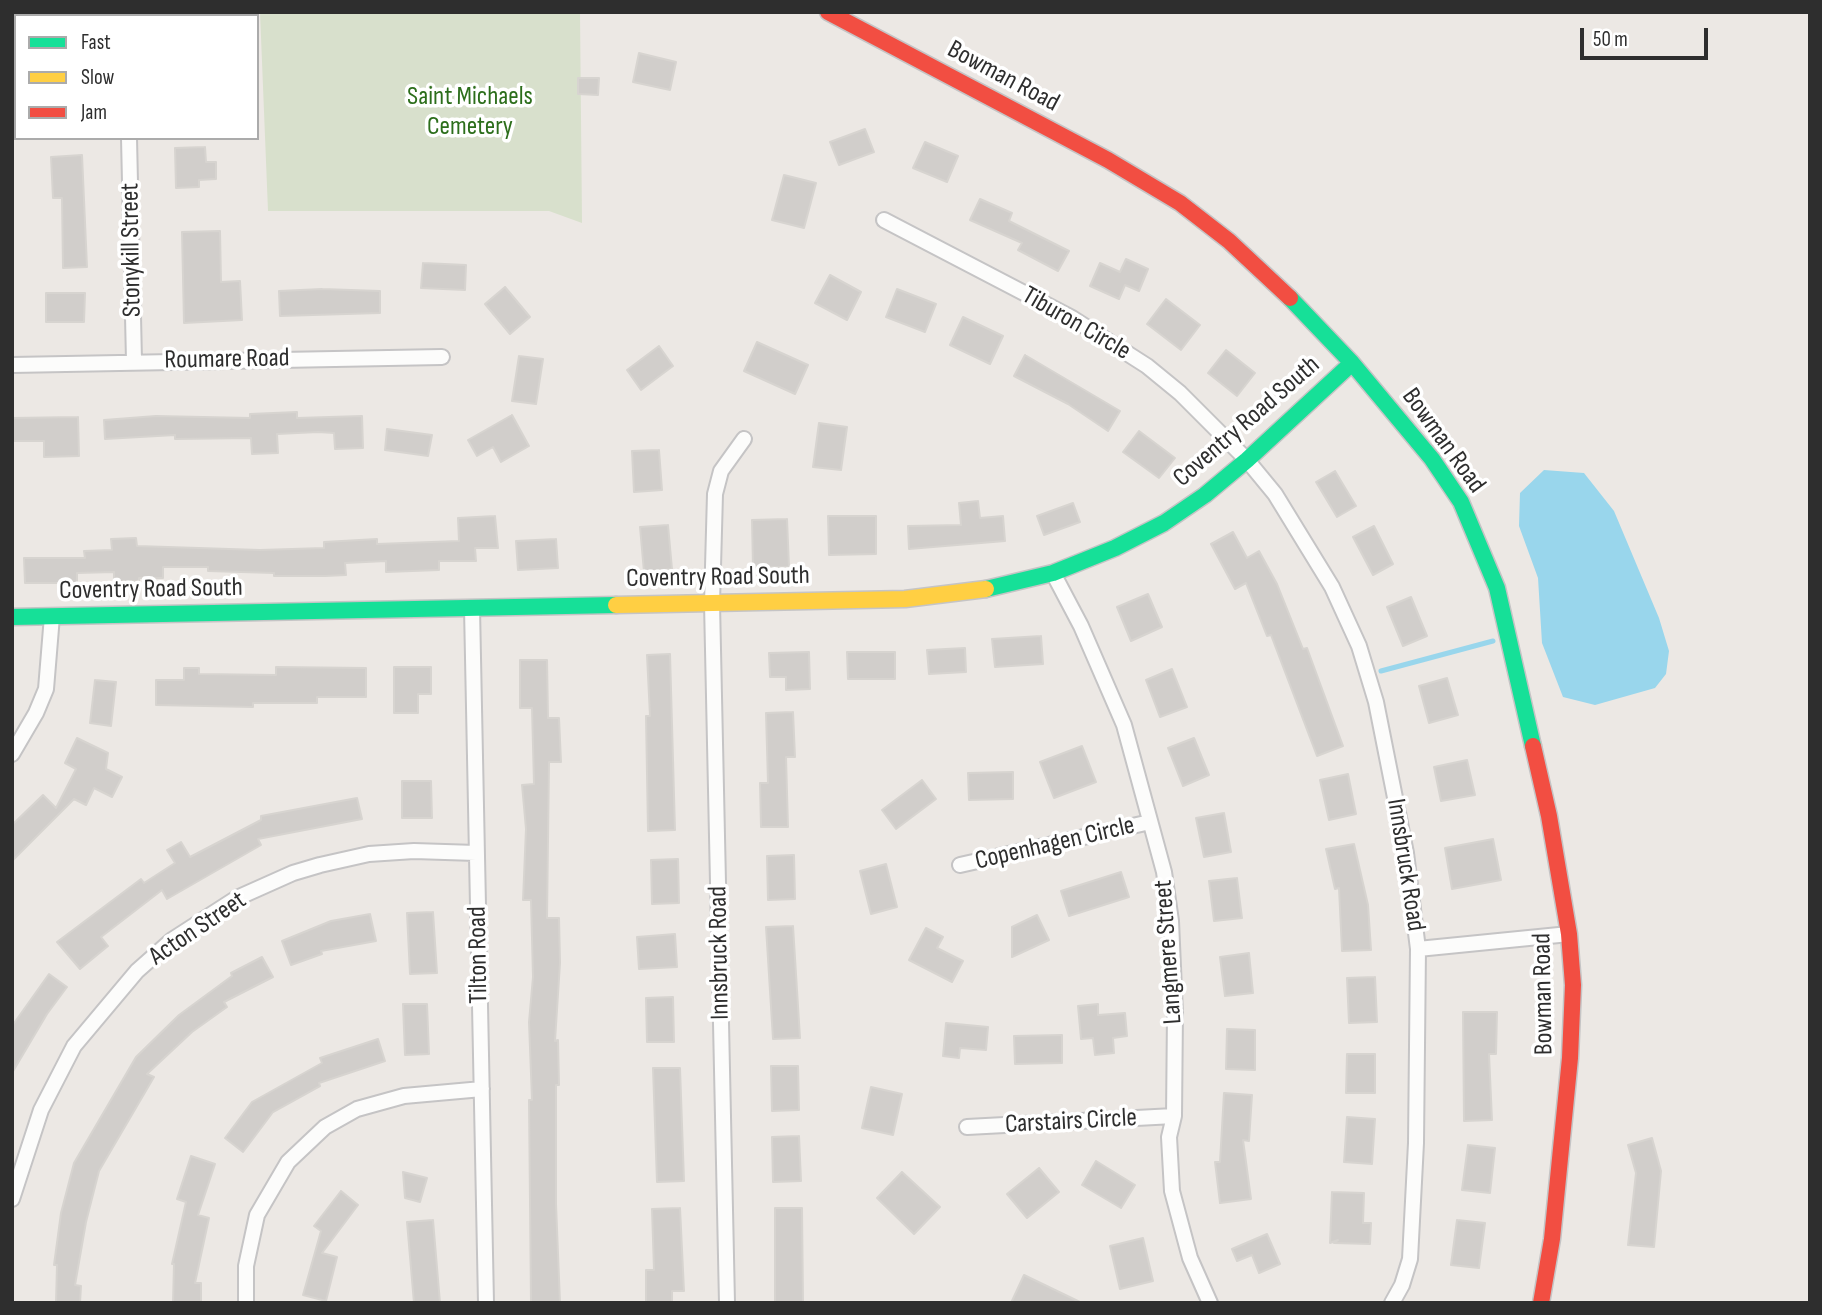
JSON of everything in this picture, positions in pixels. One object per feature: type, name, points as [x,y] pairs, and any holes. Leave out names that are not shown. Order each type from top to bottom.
[{"type":"street","name":"Bowman Road","points":[[828,12],[1108,160],[1180,203],[1238,249],[1352,363],[1432,459],[1461,502],[1489,565],[1549,816],[1569,934],[1573,985],[1570,1058],[1552,1238],[1541,1303]]},
{"type":"street","name":"Stonykill Street","points":[[129,140],[134,361]]},
{"type":"street","name":"Tiburon Circle","points":[[884,220],[1072,318],[1147,366],[1180,393],[1247,460]]},
{"type":"street","name":"Roumare Road","points":[[12,365],[442,357]]},
{"type":"street","name":"Coventry Road South","points":[[12,617],[905,599],[979,591],[1053,573],[1115,548],[1164,523],[1205,495],[1247,460],[1352,363]]},
{"type":"street","name":"Innsbruck Road","points":[[727,1303],[712,603],[715,494],[721,471],[744,439]]},
{"type":"street","name":"Innsbruck Road","points":[[1247,460],[1275,494],[1332,587],[1359,646],[1376,702],[1406,853],[1418,949],[1416,1143],[1409,1259],[1402,1285],[1392,1303]]},
{"type":"street","name":"Langmere Street","points":[[1053,573],[1082,626],[1124,725],[1164,872],[1171,920],[1175,1013],[1174,1116],[1169,1137],[1172,1192],[1190,1258],[1210,1303]]},
{"type":"street","name":"Tilton Road","points":[[472,608],[486,1303]]},
{"type":"street","points":[[12,754],[36,713],[46,689],[51,616]]},
{"type":"street","name":"Copenhagen Circle","points":[[960,865],[1150,822]]},
{"type":"street","name":"Acton Street","points":[[12,1199],[41,1110],[74,1046],[137,971],[172,940],[237,898],[293,873],[320,865],[369,854],[415,851],[476,853]]},
{"type":"street","points":[[1418,949],[1569,934]]},
{"type":"street","points":[[246,1303],[246,1266],[257,1214],[288,1162],[325,1127],[357,1110],[404,1096],[482,1089]]},
{"type":"street","name":"Carstairs Circle","points":[[967,1127],[1174,1116]]},
{"type":"green space","name":"Saint Michaels Cemetery","points":[[260,12],[580,12],[582,223],[549,211],[268,211]]},
{"type":"water","points":[[1544,470],[1584,473],[1614,511],[1659,618],[1669,651],[1666,674],[1655,688],[1595,705],[1563,697],[1542,643],[1538,578],[1519,526],[1520,493]]},
{"type":"building","points":[[639,53],[676,62],[670,90],[633,82]]},
{"type":"building","points":[[578,78],[599,78],[598,95],[578,94]]},
{"type":"building","points":[[865,129],[874,152],[839,165],[830,142]]},
{"type":"building","points":[[925,142],[958,156],[947,182],[913,168]]},
{"type":"building","points":[[205,147],[206,162],[216,162],[216,179],[199,180],[199,187],[176,188],[175,148]]},
{"type":"building","points":[[82,155],[87,267],[63,268],[62,198],[53,198],[51,157]]},
{"type":"building","points":[[784,175],[816,183],[804,228],[772,220]]},
{"type":"building","points":[[980,199],[1012,213],[1009,221],[1069,251],[1058,271],[1018,250],[1022,243],[970,220]]},
{"type":"building","points":[[220,231],[221,282],[240,281],[242,320],[184,323],[182,232]]},
{"type":"building","points":[[1126,259],[1148,269],[1139,291],[1125,285],[1119,299],[1090,286],[1100,263],[1120,272]]},
{"type":"building","points":[[423,263],[466,265],[465,290],[421,288]]},
{"type":"building","points":[[830,275],[861,292],[847,320],[815,303]]},
{"type":"building","points":[[505,287],[530,317],[510,334],[485,304]]},
{"type":"building","points":[[897,289],[936,304],[925,332],[886,317]]},
{"type":"building","points":[[279,291],[380,291],[380,313],[280,316]]},
{"type":"building","points":[[46,293],[85,293],[84,322],[46,322]]},
{"type":"building","points":[[1166,299],[1200,325],[1181,350],[1147,324]]},
{"type":"building","points":[[963,317],[1003,336],[990,364],[950,345]]},
{"type":"building","points":[[757,342],[808,365],[795,394],[744,371]]},
{"type":"building","points":[[659,346],[673,366],[641,390],[627,370]]},
{"type":"building","points":[[1226,350],[1255,373],[1237,396],[1208,373]]},
{"type":"building","points":[[1025,355],[1120,411],[1108,431],[1068,404],[1014,376]]},
{"type":"building","points":[[519,356],[543,359],[536,404],[512,401]]},
{"type":"building","points":[[297,412],[297,418],[362,416],[363,448],[335,449],[334,433],[318,432],[277,434],[278,453],[252,454],[251,438],[175,439],[175,435],[105,439],[104,420],[156,416],[250,418],[250,414]]},
{"type":"building","points":[[512,415],[529,446],[501,462],[493,447],[477,456],[468,440]]},
{"type":"building","points":[[78,417],[79,456],[44,457],[44,441],[12,441],[12,418]]},
{"type":"building","points":[[819,423],[847,427],[841,470],[813,467]]},
{"type":"building","points":[[387,429],[432,435],[428,456],[385,450]]},
{"type":"building","points":[[1139,431],[1175,458],[1159,478],[1123,452]]},
{"type":"building","points":[[659,450],[662,490],[634,492],[632,451]]},
{"type":"building","points":[[1335,471],[1356,506],[1337,517],[1316,482]]},
{"type":"building","points":[[978,501],[980,518],[1003,516],[1005,541],[909,549],[908,526],[961,525],[959,503]]},
{"type":"building","points":[[1073,503],[1080,522],[1044,535],[1037,516]]},
{"type":"building","points":[[495,516],[498,548],[475,548],[476,561],[439,561],[439,570],[386,572],[386,561],[345,563],[346,575],[325,576],[274,576],[274,573],[208,571],[208,567],[163,567],[163,578],[139,578],[139,581],[114,582],[114,572],[77,573],[77,583],[25,583],[24,558],[85,558],[84,551],[112,550],[111,539],[136,538],[137,546],[260,550],[324,548],[324,542],[377,539],[377,544],[459,541],[458,518]]},
{"type":"building","points":[[828,516],[876,516],[876,554],[829,555]]},
{"type":"building","points":[[787,519],[789,567],[753,567],[752,520]]},
{"type":"building","points":[[668,525],[672,569],[644,572],[640,527]]},
{"type":"building","points":[[1374,526],[1393,564],[1373,575],[1353,537]]},
{"type":"building","points":[[1233,532],[1247,558],[1259,551],[1277,584],[1303,649],[1307,648],[1343,746],[1317,756],[1271,635],[1267,636],[1246,583],[1235,589],[1211,544]]},
{"type":"building","points":[[556,539],[558,568],[518,570],[516,541]]},
{"type":"building","points":[[1148,594],[1162,627],[1131,641],[1117,607]]},
{"type":"building","points":[[1411,597],[1427,636],[1403,646],[1387,607]]},
{"type":"building","points":[[1041,636],[1043,664],[995,667],[992,639]]},
{"type":"building","points":[[965,648],[966,672],[929,674],[927,650]]},
{"type":"building","points":[[809,652],[810,689],[786,690],[786,677],[770,677],[769,653]]},
{"type":"building","points":[[847,652],[895,652],[895,679],[848,679]]},
{"type":"building","points":[[670,654],[675,830],[648,831],[646,716],[650,716],[647,655]]},
{"type":"building","points":[[520,660],[547,660],[548,718],[559,718],[561,762],[549,762],[547,918],[559,918],[560,963],[555,1041],[558,1040],[556,1204],[560,1303],[531,1303],[529,1100],[532,1100],[529,1022],[533,977],[531,900],[523,900],[526,829],[522,785],[534,784],[532,708],[520,708]]},
{"type":"building","points":[[276,667],[366,668],[366,697],[317,697],[317,703],[253,703],[253,707],[156,705],[156,680],[184,680],[184,668],[199,668],[199,674],[276,675]]},
{"type":"building","points":[[394,667],[431,667],[431,694],[418,694],[418,713],[394,713]]},
{"type":"building","points":[[1172,669],[1187,707],[1160,717],[1146,680]]},
{"type":"building","points":[[1447,678],[1458,715],[1429,723],[1419,686]]},
{"type":"building","points":[[95,680],[116,682],[111,726],[90,723]]},
{"type":"building","points":[[793,712],[795,757],[786,757],[788,827],[761,827],[760,783],[768,783],[766,713]]},
{"type":"building","points":[[77,738],[108,753],[106,769],[122,777],[112,797],[94,788],[86,805],[74,799],[12,861],[12,825],[43,795],[56,808],[76,769],[65,763]]},
{"type":"building","points":[[1194,738],[1209,775],[1183,786],[1168,748]]},
{"type":"building","points":[[1082,746],[1096,782],[1054,798],[1040,762]]},
{"type":"building","points":[[1467,760],[1475,795],[1441,801],[1434,767]]},
{"type":"building","points":[[1013,772],[1013,799],[969,800],[968,773]]},
{"type":"building","points":[[1348,774],[1356,814],[1329,820],[1320,780]]},
{"type":"building","points":[[922,780],[936,799],[896,829],[882,810]]},
{"type":"building","points":[[402,781],[431,781],[432,818],[402,818]]},
{"type":"building","points":[[357,798],[362,819],[258,839],[261,845],[167,899],[162,890],[101,937],[108,946],[80,969],[57,942],[141,879],[144,883],[175,863],[167,850],[181,842],[190,857],[261,820],[261,816]]},
{"type":"building","points":[[1224,813],[1231,852],[1204,857],[1196,818]]},
{"type":"building","points":[[1493,839],[1501,880],[1452,889],[1445,848]]},
{"type":"building","points":[[1354,844],[1368,905],[1371,950],[1342,951],[1339,888],[1335,889],[1326,849]]},
{"type":"building","points":[[794,855],[795,899],[768,900],[767,856]]},
{"type":"building","points":[[678,859],[679,903],[652,904],[651,860]]},
{"type":"building","points":[[886,864],[897,907],[871,914],[860,871]]},
{"type":"building","points":[[1121,872],[1129,897],[1069,916],[1061,891]]},
{"type":"building","points":[[1237,878],[1242,918],[1214,921],[1209,881]]},
{"type":"building","points":[[433,912],[437,973],[410,974],[407,913]]},
{"type":"building","points":[[370,914],[376,941],[321,951],[322,954],[291,965],[282,941],[331,921]]},
{"type":"building","points":[[1037,915],[1049,940],[1012,957],[1012,927]]},
{"type":"building","points":[[793,926],[800,1038],[773,1039],[766,927]]},
{"type":"building","points":[[926,928],[943,937],[937,948],[963,961],[952,982],[909,960]]},
{"type":"building","points":[[675,934],[677,967],[639,969],[637,937]]},
{"type":"building","points":[[1249,953],[1253,993],[1225,996],[1220,957]]},
{"type":"building","points":[[262,957],[273,977],[224,1002],[227,1007],[192,1032],[147,1074],[154,1077],[99,1171],[86,1222],[75,1285],[81,1286],[80,1303],[56,1303],[57,1265],[54,1265],[61,1213],[74,1163],[136,1057],[179,1015],[232,976],[231,973]]},
{"type":"building","points":[[49,974],[67,987],[47,1014],[12,1073],[12,1026]]},
{"type":"building","points":[[1375,977],[1377,1022],[1349,1023],[1347,978]]},
{"type":"building","points":[[673,997],[674,1042],[647,1042],[646,998]]},
{"type":"building","points":[[403,1004],[427,1004],[429,1054],[405,1055]]},
{"type":"building","points":[[1098,1004],[1098,1015],[1125,1013],[1127,1036],[1113,1038],[1114,1053],[1095,1055],[1093,1038],[1081,1039],[1078,1006]]},
{"type":"building","points":[[1463,1012],[1497,1012],[1496,1054],[1489,1054],[1492,1120],[1464,1121]]},
{"type":"building","points":[[946,1023],[988,1027],[986,1050],[960,1048],[959,1058],[943,1056]]},
{"type":"building","points":[[1227,1029],[1255,1030],[1255,1070],[1226,1069]]},
{"type":"building","points":[[1062,1035],[1062,1063],[1015,1064],[1014,1036]]},
{"type":"building","points":[[378,1039],[385,1061],[319,1083],[320,1086],[273,1112],[243,1152],[225,1138],[252,1102],[322,1063],[320,1058]]},
{"type":"building","points":[[1347,1054],[1375,1054],[1375,1093],[1346,1093]]},
{"type":"building","points":[[771,1066],[798,1066],[799,1110],[772,1111]]},
{"type":"building","points":[[653,1068],[680,1068],[684,1181],[657,1182]]},
{"type":"building","points":[[871,1087],[902,1094],[893,1135],[862,1128]]},
{"type":"building","points":[[1224,1093],[1252,1095],[1249,1141],[1243,1140],[1251,1199],[1220,1203],[1215,1162],[1220,1162]]},
{"type":"building","points":[[1347,1117],[1375,1119],[1372,1164],[1344,1162]]},
{"type":"building","points":[[799,1136],[801,1181],[773,1182],[772,1137]]},
{"type":"building","points":[[1652,1138],[1661,1171],[1654,1247],[1628,1245],[1636,1173],[1628,1145]]},
{"type":"building","points":[[1468,1145],[1495,1148],[1490,1193],[1462,1190]]},
{"type":"building","points":[[191,1156],[215,1164],[198,1215],[209,1218],[195,1283],[201,1283],[201,1303],[173,1303],[172,1264],[186,1202],[177,1199]]},
{"type":"building","points":[[1096,1161],[1135,1185],[1121,1208],[1082,1185]]},
{"type":"building","points":[[1039,1168],[1059,1192],[1027,1218],[1007,1194]]},
{"type":"building","points":[[403,1172],[427,1178],[420,1202],[405,1198]]},
{"type":"building","points":[[902,1172],[940,1207],[914,1234],[877,1198]]},
{"type":"building","points":[[341,1191],[358,1205],[322,1253],[337,1257],[326,1301],[303,1295],[321,1231],[314,1226]]},
{"type":"building","points":[[1332,1192],[1364,1193],[1363,1223],[1371,1223],[1370,1244],[1334,1243],[1338,1240],[1330,1243]]},
{"type":"building","points":[[680,1208],[684,1291],[672,1291],[672,1303],[646,1303],[646,1270],[654,1270],[652,1209]]},
{"type":"building","points":[[775,1208],[802,1208],[803,1303],[775,1303]]},
{"type":"building","points":[[433,1220],[440,1303],[414,1303],[407,1222]]},
{"type":"building","points":[[1457,1220],[1485,1223],[1479,1268],[1451,1265]]},
{"type":"building","points":[[1267,1234],[1280,1264],[1259,1273],[1252,1255],[1237,1261],[1232,1249]]},
{"type":"building","points":[[1143,1238],[1153,1281],[1120,1289],[1110,1246]]},
{"type":"building","points":[[1024,1275],[1082,1303],[1011,1303]]},
{"type":"waterway","points":[[1381,671],[1493,641]]},
{"type":"traffic: fast","points":[[1290,298],[1352,363],[1432,459],[1461,502],[1497,588],[1533,746]]},
{"type":"traffic: fast","points":[[986,589],[1053,573],[1115,548],[1164,523],[1205,495],[1247,460],[1352,363]]},
{"type":"traffic: fast","points":[[12,617],[616,605]]},
{"type":"traffic: slow","points":[[616,605],[905,599],[986,589]]},
{"type":"traffic: jam","points":[[828,12],[1108,160],[1180,203],[1229,241],[1290,298]]},
{"type":"traffic: jam","points":[[1533,746],[1549,816],[1569,934],[1573,985],[1570,1058],[1552,1239],[1541,1303]]}]
